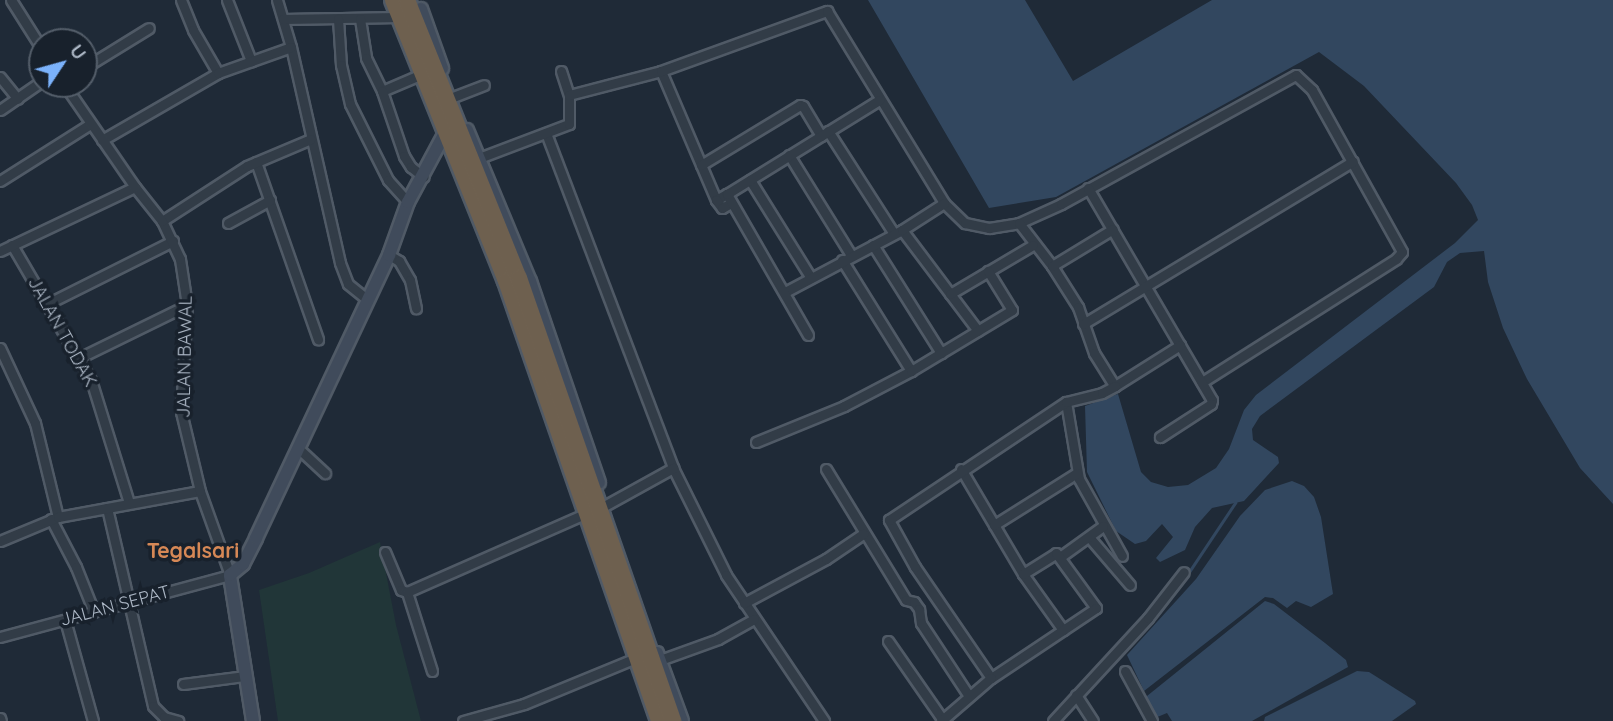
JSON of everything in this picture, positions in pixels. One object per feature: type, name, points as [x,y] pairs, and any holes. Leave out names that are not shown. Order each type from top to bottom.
[{"type":"highway","points":[[393,0],[412,8],[519,278],[673,721]]},
{"type":"highway","points":[[412,8],[422,74],[534,358],[659,721]]},
{"type":"street","points":[[11,0],[29,28]]},
{"type":"street","points":[[181,0],[193,30],[218,73]]},
{"type":"street","points":[[227,0],[250,61]]},
{"type":"street","points":[[277,0],[344,274],[354,292],[368,300]]},
{"type":"street","points":[[283,19],[360,19],[412,8],[480,158],[530,281],[682,721]]},
{"type":"street","points":[[569,95],[661,71],[827,11],[878,100],[944,203],[965,223],[989,228],[1019,223],[1296,75],[1312,90],[1353,161],[1399,245],[1400,256],[1202,382]]},
{"type":"street","points":[[338,19],[341,65],[350,104],[388,180],[408,202]]},
{"type":"street","points":[[360,19],[366,58],[382,91],[404,156],[411,167],[424,177]]},
{"type":"street","points":[[98,59],[149,28]]},
{"type":"street","points":[[102,141],[218,73],[290,47]]},
{"type":"street","points":[[480,158],[572,120],[569,95],[561,71]]},
{"type":"street","points":[[661,71],[716,200],[729,199],[750,180],[878,100]]},
{"type":"street","points":[[382,91],[422,74]]},
{"type":"street","points":[[0,77],[18,99]]},
{"type":"street","points":[[453,97],[484,85]]},
{"type":"street","points":[[0,110],[28,92]]},
{"type":"street","name":"JALAN BAWAL","points":[[73,98],[135,187],[162,220],[180,259],[187,305],[181,412],[200,491],[230,575]]},
{"type":"street","points":[[701,165],[800,105],[803,106],[898,232],[978,331]]},
{"type":"street","points":[[0,181],[90,124]]},
{"type":"street","points":[[545,133],[673,468],[715,555],[754,619],[824,721]]},
{"type":"street","points":[[253,721],[230,575],[243,564],[389,255],[408,202],[424,177],[444,134]]},
{"type":"street","points":[[444,134],[582,516],[651,721]]},
{"type":"street","points":[[162,220],[197,195],[256,162],[311,139]]},
{"type":"street","points":[[789,155],[911,371]]},
{"type":"street","points":[[1083,324],[1353,161]]},
{"type":"street","points":[[256,162],[318,339]]},
{"type":"street","points":[[750,180],[811,278]]},
{"type":"street","points":[[0,251],[135,187]]},
{"type":"street","points":[[1088,188],[1212,402],[1160,437]]},
{"type":"street","points":[[729,199],[808,335]]},
{"type":"street","points":[[228,223],[270,200]]},
{"type":"street","points":[[785,292],[898,232],[944,203]]},
{"type":"street","points":[[1019,223],[1032,245],[1052,265],[1078,307],[1094,353],[1115,386]]},
{"type":"street","points":[[1052,265],[1113,229]]},
{"type":"street","points":[[47,304],[173,242]]},
{"type":"street","name":"JALAN TODAK","points":[[12,245],[79,358],[97,395],[129,503]]},
{"type":"street","points":[[873,245],[941,353]]},
{"type":"street","points":[[950,294],[1032,245]]},
{"type":"street","points":[[389,255],[399,261],[410,280],[416,307]]},
{"type":"street","points":[[756,442],[844,406],[911,371],[1013,309],[988,271]]},
{"type":"street","points":[[79,358],[187,305]]},
{"type":"street","points":[[991,678],[915,566],[889,520],[961,469],[1066,402],[1102,393],[1180,345]]},
{"type":"street","points":[[0,348],[35,423],[55,518],[94,612]]},
{"type":"street","points":[[1066,402],[1077,473],[1103,526],[1120,551],[1107,559]]},
{"type":"street","points":[[298,448],[325,473]]},
{"type":"street","points":[[606,505],[673,468]]},
{"type":"street","points":[[826,469],[863,534],[906,600],[914,602],[919,609],[921,623],[969,696]]},
{"type":"street","points":[[961,469],[1023,574],[1063,630]]},
{"type":"street","points":[[994,525],[1077,473]]},
{"type":"street","points":[[0,541],[55,518],[200,491]]},
{"type":"street","points":[[107,508],[153,706],[164,717],[178,721]]},
{"type":"street","points":[[385,552],[401,590],[407,592],[582,516]]},
{"type":"street","points":[[1060,557],[1103,526]]},
{"type":"street","points":[[744,603],[826,559],[863,534]]},
{"type":"street","points":[[1088,537],[1130,585]]},
{"type":"street","points":[[888,641],[942,720],[991,678],[1096,608],[1056,553],[1023,574]]},
{"type":"street","points":[[1053,721],[1078,698],[1184,572]]},
{"type":"street","name":"JALAN SEPAT","points":[[0,637],[230,575]]},
{"type":"street","points":[[407,592],[432,671]]},
{"type":"street","points":[[660,660],[718,639],[754,619]]},
{"type":"street","points":[[65,620],[93,721]]},
{"type":"street","points":[[463,721],[524,704],[631,660]]},
{"type":"street","points":[[1125,671],[1152,721]]},
{"type":"street","points":[[183,684],[245,676]]},
{"type":"street","points":[[1078,698],[1093,721]]},
{"type":"green space","points":[[380,542],[396,625],[421,721],[278,721],[259,590],[309,573]]},
{"type":"water","points":[[868,0],[1025,0],[1073,81],[1212,0],[1613,0],[1613,504],[1580,468],[1527,379],[1503,328],[1488,282],[1484,251],[1460,253],[1447,262],[1434,287],[1260,416],[1252,429],[1253,440],[1278,457],[1279,463],[1244,501],[1212,508],[1195,527],[1185,550],[1160,562],[1156,558],[1173,537],[1162,524],[1146,541],[1135,544],[1116,531],[1087,472],[1085,406],[1118,394],[1141,472],[1151,482],[1168,487],[1188,485],[1216,468],[1229,449],[1244,410],[1256,395],[1455,243],[1478,220],[1472,205],[1456,183],[1364,86],[1319,52],[1056,197],[989,208]]},
{"type":"water","points":[[1292,481],[1304,486],[1314,497],[1321,517],[1333,594],[1311,607],[1296,601],[1287,608],[1273,598],[1265,597],[1144,691],[1127,655],[1196,579],[1240,516],[1265,490]]},
{"type":"water","points":[[1265,601],[1274,604],[1325,643],[1346,660],[1348,667],[1252,721],[1172,721],[1167,713],[1155,718],[1146,700],[1147,696]]},
{"type":"water","points":[[1357,671],[1369,672],[1416,704],[1392,721],[1264,721],[1265,717]]},
{"type":"waterway","points":[[1187,575],[1235,503]]},
{"type":"district","name":"Tegalsari","points":[[193,550]]}]
